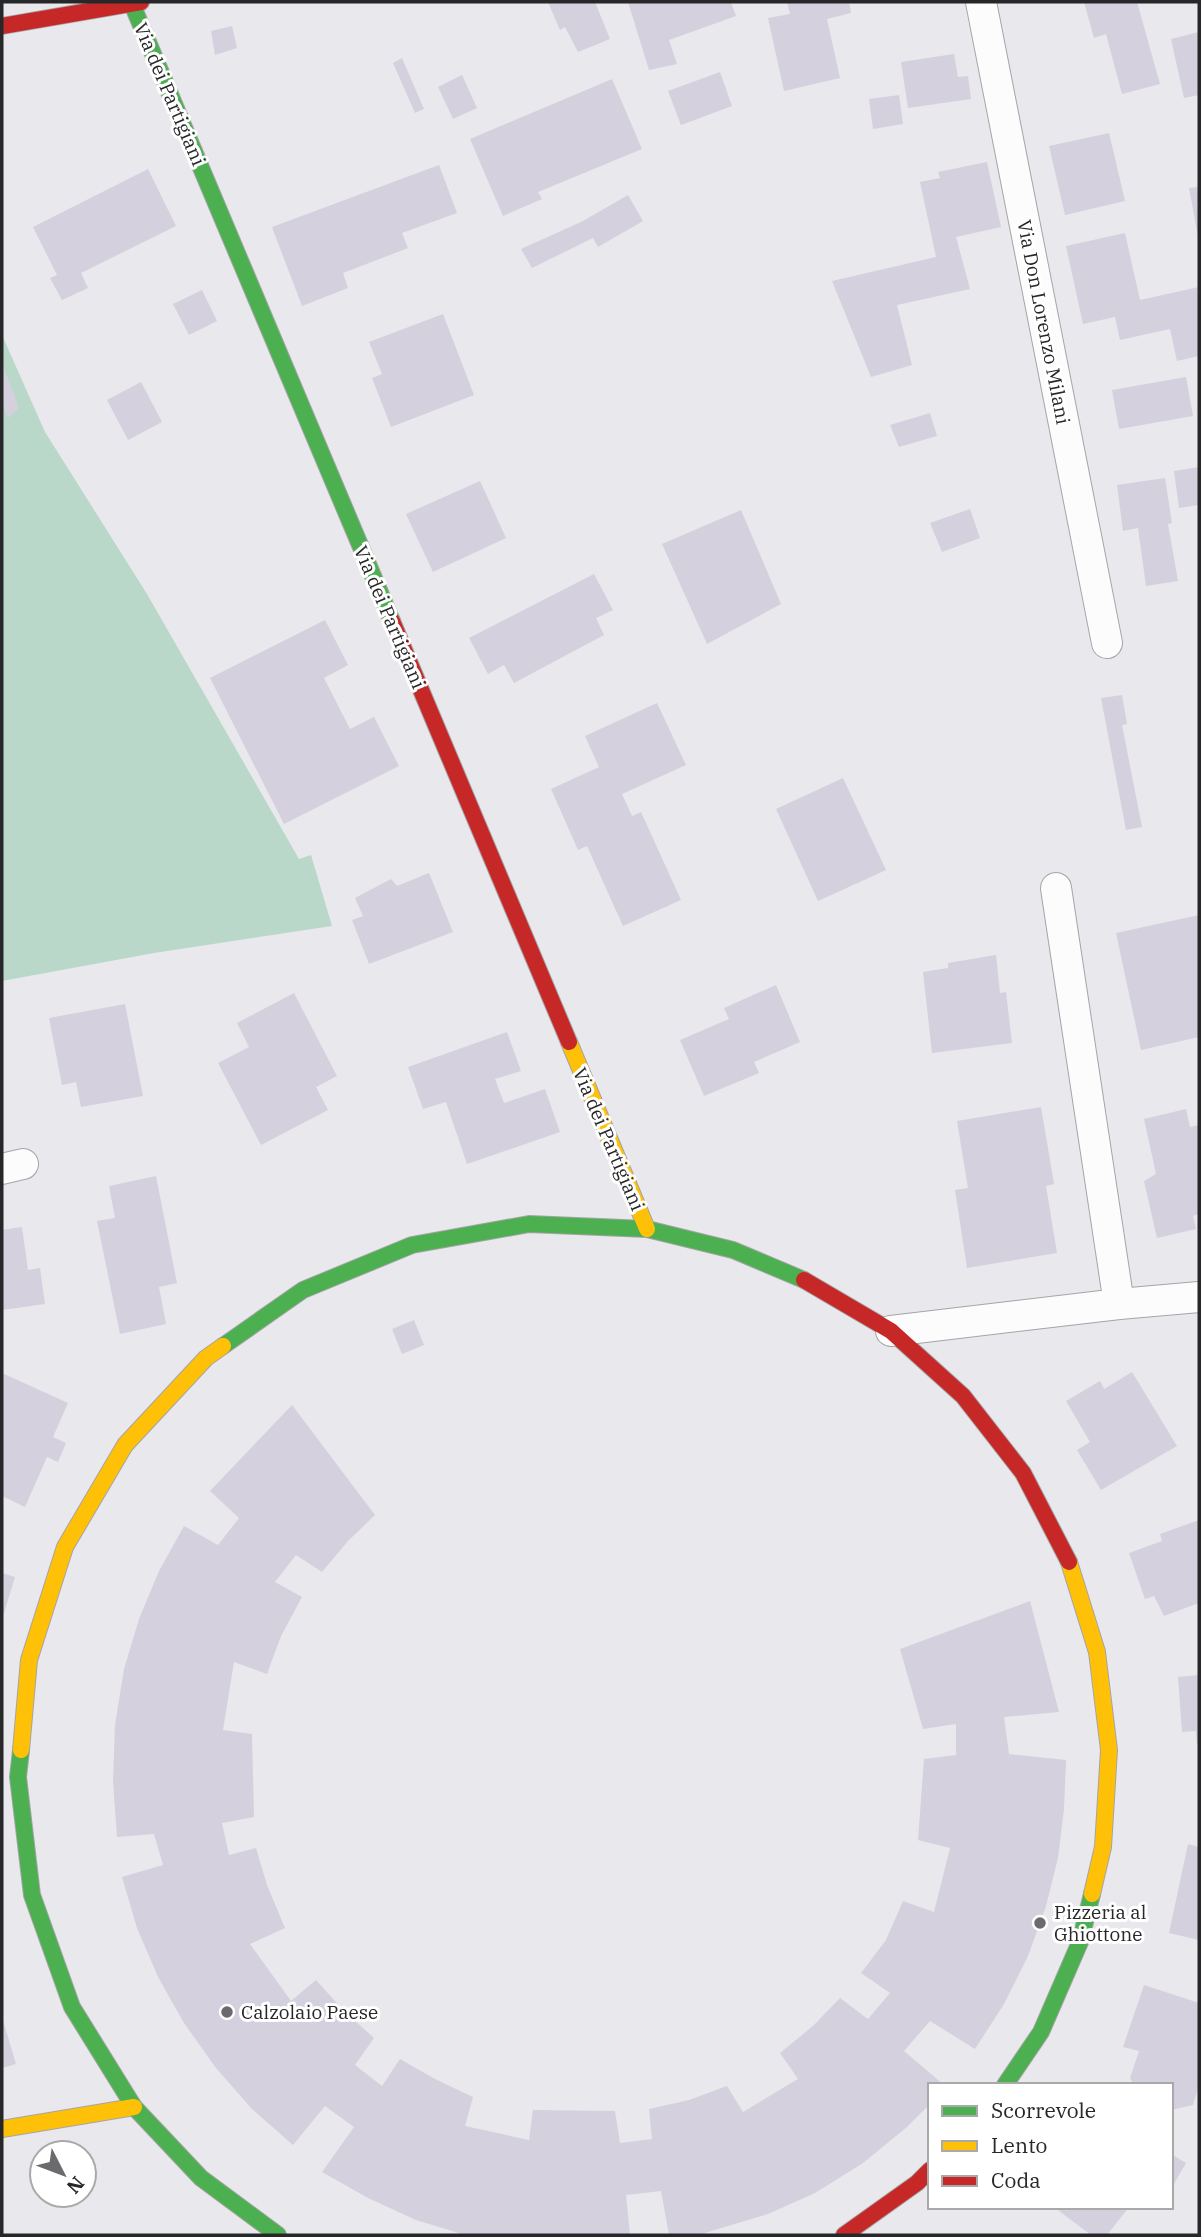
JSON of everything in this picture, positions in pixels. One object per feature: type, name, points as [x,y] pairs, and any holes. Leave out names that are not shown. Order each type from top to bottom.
[{"type":"street","name":"Via Don Lorenzo Milani","points":[[981,2],[1107,643]]},
{"type":"street","points":[[2,26],[137,3]]},
{"type":"street","name":"Via dei Partigiani","points":[[137,3],[647,1229]]},
{"type":"street","points":[[1056,888],[1119,1304]]},
{"type":"street","points":[[278,2235],[201,2178],[134,2107],[72,2007],[32,1895],[18,1777],[29,1660],[65,1547],[125,1445],[206,1358],[303,1290],[412,1245],[529,1224],[647,1229],[733,1250],[815,1284],[891,1331],[963,1396],[1023,1473],[1068,1559],[1097,1652],[1109,1750],[1103,1847],[1080,1942],[1041,2032],[1006,2083]]},
{"type":"street","points":[[891,1331],[1199,1297]]},
{"type":"street","points":[[2,2129],[134,2107]]},
{"type":"street","points":[[844,2235],[918,2183],[928,2172]]},
{"type":"green space","points":[[2,335],[45,432],[147,594],[299,859],[311,855],[332,926],[154,953],[2,981]]},
{"type":"building","points":[[548,2],[595,2],[610,39],[578,52],[565,27],[560,30]]},
{"type":"building","points":[[628,2],[731,2],[736,16],[669,40],[677,64],[649,70]]},
{"type":"building","points":[[787,2],[849,2],[851,13],[827,19],[840,78],[784,91],[768,18],[790,14]]},
{"type":"building","points":[[1084,2],[1137,2],[1160,84],[1122,94],[1106,34],[1094,38]]},
{"type":"building","points":[[232,26],[237,48],[215,55],[211,31]]},
{"type":"building","points":[[1199,32],[1199,95],[1184,98],[1171,39]]},
{"type":"building","points":[[954,54],[958,77],[968,76],[971,99],[908,108],[901,62]]},
{"type":"building","points":[[402,58],[424,109],[415,113],[393,63]]},
{"type":"building","points":[[720,72],[732,106],[681,125],[668,91]]},
{"type":"building","points":[[462,75],[477,108],[453,119],[438,87]]},
{"type":"building","points":[[612,79],[642,149],[538,192],[542,199],[503,216],[470,139]]},
{"type":"building","points":[[899,95],[903,124],[873,129],[869,99]]},
{"type":"building","points":[[1109,133],[1125,201],[1065,215],[1049,146]]},
{"type":"building","points":[[987,162],[1001,227],[956,237],[970,289],[897,305],[912,365],[871,377],[832,281],[936,257],[920,182],[940,178],[938,172]]},
{"type":"building","points":[[439,165],[457,213],[402,233],[408,248],[343,273],[348,288],[302,306],[272,227]]},
{"type":"building","points":[[148,169],[176,226],[81,273],[88,288],[62,300],[50,278],[57,275],[33,227]]},
{"type":"building","points":[[1199,187],[1199,236],[1198,236],[1189,188]]},
{"type":"building","points":[[628,195],[643,221],[598,247],[593,238],[532,268],[521,249],[583,221]]},
{"type":"building","points":[[1125,233],[1140,300],[1199,287],[1199,356],[1177,361],[1170,329],[1120,340],[1115,317],[1083,324],[1066,246]]},
{"type":"building","points":[[202,290],[217,321],[189,335],[173,304]]},
{"type":"building","points":[[443,314],[474,395],[391,427],[372,378],[382,374],[369,342]]},
{"type":"building","points":[[2,363],[19,408],[8,418],[2,402]]},
{"type":"building","points":[[1186,377],[1193,416],[1119,429],[1112,390]]},
{"type":"building","points":[[141,382],[162,422],[128,440],[107,400]]},
{"type":"building","points":[[930,413],[937,436],[899,447],[890,425]]},
{"type":"building","points":[[1199,467],[1199,505],[1179,508],[1174,471]]},
{"type":"building","points":[[1165,478],[1172,523],[1168,524],[1178,581],[1146,586],[1138,528],[1123,531],[1117,485]]},
{"type":"building","points":[[480,481],[506,538],[433,572],[406,514]]},
{"type":"building","points":[[970,509],[980,538],[942,552],[930,523]]},
{"type":"building","points":[[741,510],[781,604],[707,644],[662,544]]},
{"type":"building","points":[[594,574],[613,610],[596,618],[604,635],[514,683],[504,665],[488,674],[469,638]]},
{"type":"building","points":[[325,620],[348,665],[324,678],[350,729],[374,717],[399,766],[284,824],[210,678]]},
{"type":"building","points":[[1122,695],[1127,724],[1122,725],[1142,827],[1126,830],[1101,698]]},
{"type":"building","points":[[657,703],[686,765],[622,794],[632,816],[641,812],[681,900],[623,926],[587,846],[578,850],[551,789],[599,767],[585,736]]},
{"type":"building","points":[[843,778],[886,870],[818,901],[776,809]]},
{"type":"building","points":[[429,873],[453,932],[369,964],[352,920],[363,916],[355,898],[391,879],[397,886]]},
{"type":"building","points":[[1199,915],[1199,1037],[1141,1050],[1116,933]]},
{"type":"building","points":[[996,955],[1000,993],[1006,992],[1012,1043],[932,1053],[923,972],[948,968],[948,963]]},
{"type":"building","points":[[776,985],[800,1042],[754,1062],[759,1073],[704,1096],[680,1040],[729,1019],[724,1008]]},
{"type":"building","points":[[294,993],[337,1076],[316,1087],[328,1110],[261,1145],[218,1063],[249,1047],[237,1023]]},
{"type":"building","points":[[125,1004],[143,1096],[81,1107],[76,1082],[62,1085],[49,1018]]},
{"type":"building","points":[[507,1032],[521,1071],[495,1079],[504,1103],[545,1089],[560,1132],[467,1164],[446,1102],[423,1109],[408,1067]]},
{"type":"building","points":[[1041,1107],[1054,1184],[1046,1186],[1057,1253],[967,1268],[955,1190],[968,1188],[957,1121]]},
{"type":"building","points":[[1186,1109],[1190,1127],[1199,1125],[1199,1214],[1193,1216],[1196,1229],[1157,1238],[1144,1181],[1156,1174],[1144,1119]]},
{"type":"building","points":[[156,1176],[177,1283],[159,1287],[166,1324],[120,1334],[97,1221],[115,1218],[109,1186]]},
{"type":"building","points":[[22,1227],[28,1270],[40,1268],[45,1304],[2,1310],[2,1230]]},
{"type":"building","points":[[414,1320],[424,1345],[402,1354],[392,1329]]},
{"type":"building","points":[[1132,1372],[1177,1446],[1101,1490],[1077,1450],[1090,1442],[1066,1401],[1100,1381],[1104,1389]]},
{"type":"building","points":[[2,1373],[68,1403],[53,1437],[66,1443],[58,1462],[47,1457],[25,1507],[2,1496]]},
{"type":"building","points":[[292,1405],[375,1515],[322,1572],[296,1555],[275,1582],[302,1597],[281,1636],[267,1674],[234,1662],[223,1730],[252,1734],[254,1817],[222,1823],[229,1855],[256,1848],[267,1885],[285,1928],[250,1944],[291,2001],[316,1980],[344,2011],[374,2038],[355,2065],[382,2086],[400,2059],[473,2097],[465,2126],[529,2140],[533,2110],[615,2111],[620,2143],[652,2139],[649,2109],[689,2100],[727,2086],[743,2112],[798,2079],[780,2053],[813,2026],[840,1998],[868,2019],[890,1993],[861,1973],[886,1940],[903,1901],[934,1912],[950,1848],[918,1840],[924,1759],[956,1755],[956,1724],[923,1729],[900,1649],[1030,1601],[1059,1712],[1004,1717],[1009,1754],[1066,1760],[1058,1858],[1046,1906],[1028,1956],[1004,2004],[975,2049],[930,2021],[904,2051],[942,2083],[928,2083],[928,2106],[907,2127],[863,2163],[815,2193],[768,2214],[698,2235],[669,2235],[661,2191],[626,2195],[630,2235],[465,2235],[416,2220],[368,2198],[322,2172],[354,2127],[325,2106],[293,2145],[252,2109],[216,2068],[184,2023],[158,1977],[137,1928],[122,1877],[163,1865],[154,1834],[117,1837],[113,1781],[115,1725],[124,1669],[139,1619],[159,1571],[184,1526],[218,1545],[239,1518],[210,1491]]},
{"type":"building","points":[[1199,1520],[1199,1603],[1164,1616],[1154,1596],[1145,1599],[1129,1553],[1162,1541],[1160,1534]]},
{"type":"building","points":[[2,1573],[15,1577],[2,1620]]},
{"type":"building","points":[[1199,1675],[1197,1744],[1196,1731],[1182,1732],[1178,1677]]},
{"type":"building","points":[[1188,1844],[1199,1847],[1199,1940],[1169,1933]]},
{"type":"building","points":[[1144,1985],[1199,2003],[1199,2085],[1193,2105],[1173,2110],[1173,2083],[1133,2083],[1130,2078],[1139,2051],[1123,2047]]},
{"type":"building","points":[[2,2017],[16,2064],[2,2068]]},
{"type":"building","points":[[1173,2155],[1186,2163],[1173,2186]]},
{"type":"building","points":[[1057,2209],[1127,2209],[1107,2235],[1091,2235]]},
{"type":"traffic: fast","points":[[132,4],[392,621]]},
{"type":"traffic: fast","points":[[223,1346],[303,1290],[412,1245],[529,1224],[647,1229],[733,1250],[804,1280]]},
{"type":"traffic: fast","points":[[21,1750],[18,1777],[32,1895],[72,2007],[134,2107],[201,2178],[278,2235]]},
{"type":"traffic: fast","points":[[1006,2083],[1041,2032],[1080,1942],[1092,1894]]},
{"type":"traffic: slow","points":[[569,1042],[647,1229]]},
{"type":"traffic: slow","points":[[21,1750],[29,1660],[65,1547],[125,1445],[206,1358],[223,1346]]},
{"type":"traffic: slow","points":[[1069,1562],[1097,1652],[1109,1750],[1103,1847],[1092,1894]]},
{"type":"traffic: slow","points":[[2,2129],[134,2107]]},
{"type":"traffic: jam","points":[[2,26],[141,2]]},
{"type":"traffic: jam","points":[[392,621],[569,1042]]},
{"type":"traffic: jam","points":[[804,1280],[891,1331],[963,1396],[1023,1473],[1069,1562]]},
{"type":"traffic: jam","points":[[844,2235],[917,2183],[928,2172]]},
{"type":"place","name":"Pizzeria al Ghiottone","points":[[1040,1923]]},
{"type":"place","name":"Calzolaio Paese","points":[[227,2012]]}]
